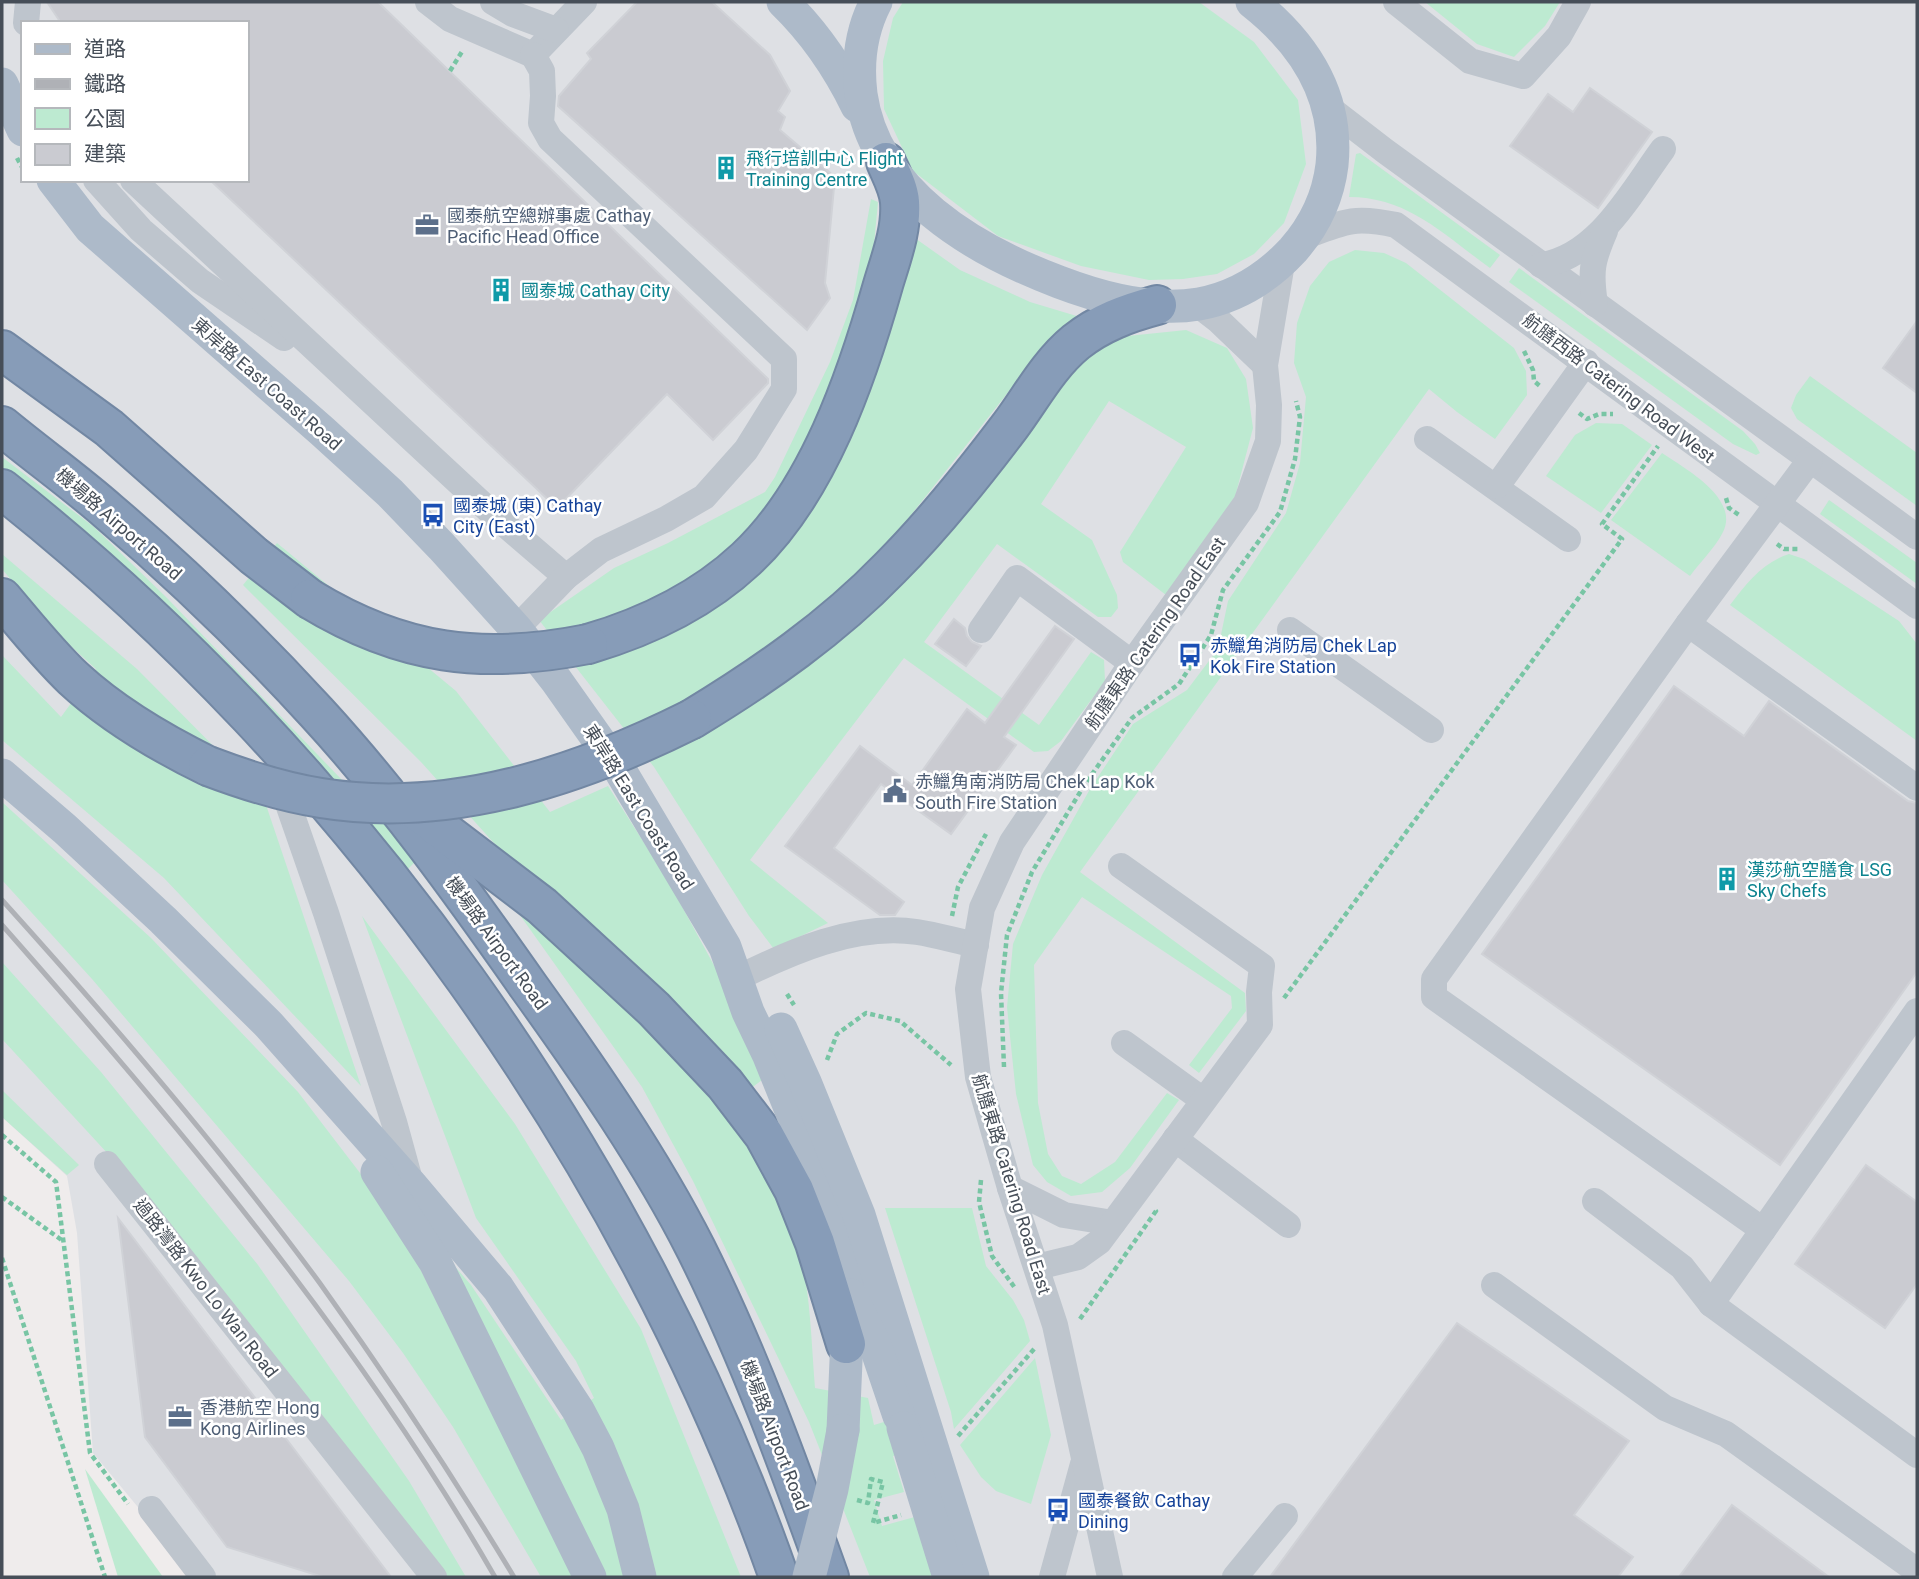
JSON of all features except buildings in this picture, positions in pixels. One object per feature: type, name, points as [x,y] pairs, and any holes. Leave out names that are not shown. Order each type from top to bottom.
[{"type":"highway","points":[[2,349],[109,428],[254,556],[310,599],[333,613],[376,633],[437,650],[471,655],[532,654],[588,644],[617,635],[673,610],[724,577],[762,542],[799,493],[819,455],[856,369],[896,240],[900,200],[879,149]]},
{"type":"highway","points":[[2,598],[52,656],[94,696],[144,732],[208,766],[253,782],[323,799],[399,803],[443,800],[512,788],[566,773],[634,747],[692,719],[799,648],[835,620],[890,568],[969,479],[1043,379],[1074,344],[1113,319],[1157,306]]},
{"type":"highway","name":"機場路 Airport Road","points":[[2,426],[109,511],[229,622],[317,712],[374,778],[484,922],[568,1041],[665,1193],[696,1248],[743,1350],[829,1577]]},
{"type":"highway","points":[[2,489],[142,611],[260,729],[402,895],[482,1005],[549,1105],[626,1236],[667,1314],[740,1477],[779,1577]]},
{"type":"highway","points":[[374,778],[542,906],[654,1009],[725,1084],[764,1135],[794,1190],[815,1243],[846,1343]]},
{"type":"main road","points":[[783,2],[834,65],[879,149],[907,188],[931,212],[976,243],[1026,270],[1081,291],[1157,306],[1218,300],[1251,286],[1282,262],[1306,236],[1324,201],[1330,181],[1333,146],[1328,107],[1320,82],[1290,35],[1252,2]]},
{"type":"main road","points":[[876,2],[867,23],[861,49],[859,77],[863,104],[879,149]]},
{"type":"main road","points":[[2,84],[21,126]]},
{"type":"main road","name":"東岸路 East Coast Road","points":[[55,182],[90,228],[390,493],[516,629],[621,772],[742,976],[824,1192],[842,1255],[849,1292],[843,1430],[832,1489],[809,1577]]},
{"type":"main road","points":[[2,775],[163,920],[269,1025],[498,1288],[578,1409],[612,1477],[631,1536],[640,1577]]},
{"type":"main road","points":[[742,976],[767,999],[805,1082],[859,1215],[973,1577]]},
{"type":"main road","points":[[309,1068],[435,1262],[590,1577]]},
{"type":"main road","points":[[849,1292],[874,1342],[949,1577]]},
{"type":"street","points":[[428,2],[450,19],[533,55],[542,71],[541,123],[550,139],[784,359],[784,389],[746,450],[704,498],[601,550],[566,577],[516,629]]},
{"type":"street","points":[[493,2],[513,14],[556,30]]},
{"type":"street","points":[[533,55],[584,2]]},
{"type":"street","points":[[1396,2],[1470,61],[1523,76],[1559,36],[1578,2]]},
{"type":"street","points":[[1328,107],[1917,537]]},
{"type":"street","points":[[1541,265],[1570,257],[1608,223],[1663,149]]},
{"type":"street","points":[[98,182],[141,230],[200,281],[343,376]]},
{"type":"street","points":[[135,182],[495,516],[566,577]]},
{"type":"street","name":"航膳西路 Catering Road West","points":[[1306,236],[1338,223],[1364,218],[1396,225],[1917,606]]},
{"type":"street","points":[[1595,304],[1593,259],[1608,223]]},
{"type":"street","name":"航膳東路 Catering Road East","points":[[1110,1577],[1055,1325],[1010,1188],[978,1077],[968,989],[982,908],[1012,842],[1132,663],[1246,503],[1268,441],[1269,405],[1265,365],[1282,262]]},
{"type":"street","points":[[1197,304],[1265,365]]},
{"type":"street","points":[[211,336],[236,306]]},
{"type":"street","points":[[1497,486],[1586,362]]},
{"type":"street","points":[[1427,439],[1497,486],[1568,539]]},
{"type":"street","points":[[1763,1230],[1434,997],[1434,979],[1688,624],[1810,460]]},
{"type":"street","points":[[981,630],[1017,578],[1132,663]]},
{"type":"street","points":[[1688,624],[1917,788]]},
{"type":"street","points":[[1290,630],[1431,730]]},
{"type":"street","points":[[260,729],[318,889],[394,1122],[435,1262]]},
{"type":"street","points":[[1037,1267],[1078,1257],[1099,1242],[1260,1026],[1259,992],[1262,966],[1121,866]]},
{"type":"street","points":[[742,976],[810,946],[861,933],[915,932],[976,945]]},
{"type":"street","points":[[1711,1304],[1917,1011]]},
{"type":"street","points":[[1124,1043],[1203,1100]]},
{"type":"street","points":[[1175,1139],[1288,1225]]},
{"type":"street","name":"過路灣路 Kwo Lo Wan Road","points":[[107,1164],[434,1577]]},
{"type":"street","points":[[1010,1188],[1064,1215],[1113,1223]]},
{"type":"street","points":[[1595,1201],[1682,1267],[1711,1304],[1917,1455]]},
{"type":"street","points":[[1494,1285],[1665,1408],[1726,1434],[1917,1571]]},
{"type":"street","points":[[1052,1577],[1084,1459]]},
{"type":"street","points":[[140,1507],[203,1577]]},
{"type":"street","points":[[1235,1577],[1285,1516]]},
{"type":"path","points":[[1523,349],[1533,370],[1534,381]]},
{"type":"path","name":"航膳東路 Catering Road East","points":[[1005,1079],[1001,993],[1007,935],[1032,872],[1085,783],[1132,718],[1179,684],[1211,635],[1223,590],[1280,512],[1295,460],[1300,417],[1293,392]]},
{"type":"path","points":[[1587,419],[1599,414],[1612,414],[1622,418]]},
{"type":"path","points":[[1260,1026],[1283,1000],[1622,539],[1602,524],[1659,446]]},
{"type":"path","points":[[824,1067],[837,1034],[866,1013],[900,1021],[958,1071]]},
{"type":"path","points":[[2,1135],[56,1182],[90,1453],[140,1507]]},
{"type":"path","points":[[2,1197],[64,1241]]},
{"type":"path","points":[[1079,1317],[1156,1211]]},
{"type":"path","points":[[2,1258],[106,1576]]},
{"type":"path","points":[[952,1443],[1036,1347]]},
{"type":"path","points":[[850,1499],[868,1503],[871,1479],[883,1482],[874,1518]]},
{"type":"shaded area","points":[[2,2],[1917,2],[1917,1577],[196,1577],[93,1453],[77,1233],[67,1176],[2,1117]]},
{"type":"green space","points":[[903,2],[1199,2],[1254,42],[1298,100],[1306,164],[1284,223],[1254,254],[1217,274],[1183,279],[1149,280],[1081,266],[998,236],[913,171],[884,109],[883,61],[893,18]]},
{"type":"green space","points":[[1425,2],[1560,2],[1545,26],[1514,57],[1477,44]]},
{"type":"green space","points":[[1360,153],[1500,255],[1490,268],[1441,231],[1407,211],[1389,203],[1349,197],[1356,154]]},
{"type":"green space","points":[[871,199],[878,202],[873,255],[912,236],[960,270],[1030,302],[1080,317],[1036,357],[877,558],[1072,366],[1118,337],[1186,330],[1227,348],[1246,379],[1253,428],[1235,497],[1166,595],[1123,562],[1120,552],[1186,447],[1109,401],[1041,504],[1092,540],[1117,595],[1118,608],[1111,617],[1098,617],[997,544],[924,642],[1039,725],[1091,652],[1104,660],[1105,681],[1061,741],[1048,751],[1034,752],[904,658],[750,860],[828,923],[774,949],[749,916],[654,767],[539,620],[614,568],[765,492],[775,477],[830,362],[853,300]]},
{"type":"green space","points":[[1355,250],[1384,253],[1406,263],[1514,348],[1526,371],[1527,395],[1495,439],[1429,389],[1080,872],[1245,993],[1246,1011],[1199,1073],[1189,1065],[1232,1008],[1231,996],[1082,897],[1034,965],[1038,1103],[1048,1154],[1062,1176],[1081,1184],[1115,1162],[1167,1093],[1179,1100],[1130,1168],[1102,1192],[1071,1196],[1047,1182],[1033,1165],[1016,1094],[1007,1007],[1013,944],[1042,875],[1090,789],[1133,724],[1187,690],[1218,649],[1228,601],[1286,513],[1300,463],[1306,397],[1294,363],[1297,323],[1310,286],[1329,262]]},
{"type":"green space","points":[[1519,268],[1743,431],[1760,453],[1756,455],[1733,444],[1509,282]]},
{"type":"green space","points":[[1810,376],[1917,453],[1917,506],[1797,419],[1791,408],[1796,395]]},
{"type":"green space","points":[[1596,423],[1622,424],[1652,445],[1601,513],[1546,476],[1575,435]]},
{"type":"green space","points":[[1662,453],[1707,485],[1724,507],[1726,519],[1723,532],[1690,576],[1611,520]]},
{"type":"green space","points":[[2,457],[94,527],[167,598],[418,859],[404,873],[2,471]]},
{"type":"green space","points":[[1829,500],[1917,563],[1917,584],[1820,514]]},
{"type":"green space","points":[[277,543],[456,691],[550,812],[608,786],[667,879],[722,980],[766,1077],[742,1095],[502,852],[421,762],[243,585]]},
{"type":"green space","points":[[2,554],[137,669],[263,796],[361,1086],[164,878],[2,740],[2,655],[61,717],[96,669],[52,629],[2,569]]},
{"type":"green space","points":[[1789,554],[1804,559],[1899,621],[1917,644],[1917,741],[1730,605],[1763,568]]},
{"type":"green space","points":[[2,802],[151,938],[298,1092],[396,1220],[573,1577],[541,1577],[453,1427],[403,1353],[349,1281],[92,979],[2,880]]},
{"type":"green space","points":[[517,911],[598,978],[674,1051],[708,1091],[739,1134],[766,1179],[802,1264],[809,1304],[815,1388],[868,1398],[874,1425],[897,1418],[907,1452],[893,1456],[904,1492],[874,1500],[882,1526],[940,1510],[958,1577],[870,1577],[809,1422],[693,1181],[642,1087]]},
{"type":"green space","points":[[362,916],[515,1124],[641,1329],[741,1577],[605,1577],[445,1255],[471,1285],[561,1420],[594,1398],[576,1361],[476,1218]]},
{"type":"green space","points":[[2,962],[101,1072],[258,1265],[409,1481],[466,1577],[437,1577],[145,1194],[2,1039]]},
{"type":"green space","points":[[2,1090],[79,1165],[67,1175],[2,1117]]},
{"type":"green space","points":[[885,1208],[972,1208],[986,1266],[1013,1300],[1024,1320],[1030,1341],[954,1429],[951,1412]]},
{"type":"green space","points":[[1035,1358],[1051,1435],[1031,1504],[996,1491],[981,1477],[960,1445]]},
{"type":"green space","points":[[85,1469],[163,1577],[118,1577]]},
{"type":"railway","points":[[2,900],[165,1087],[282,1232],[395,1391],[514,1577]]},
{"type":"railway","points":[[2,925],[201,1158],[327,1320],[442,1489],[495,1577]]},
{"type":"place","name":"飛行培訓中心 Flight Training Centre","points":[[726,168]]},
{"type":"place","name":"國泰航空總辦事處 Cathay Pacific Head Office","points":[[427,225]]},
{"type":"place","name":"國泰城 Cathay City","points":[[501,290]]},
{"type":"place","name":"國泰城 (東) Cathay City (East)","points":[[433,515]]},
{"type":"place","name":"赤鱲角消防局 Chek Lap Kok Fire Station","points":[[1190,655]]},
{"type":"place","name":"赤鱲角南消防局 Chek Lap Kok South Fire Station","points":[[895,791]]},
{"type":"place","name":"漢莎航空膳食 LSG Sky Chefs","points":[[1727,879]]},
{"type":"place","name":"香港航空 Hong Kong Airlines","points":[[180,1417]]},
{"type":"place","name":"國泰餐飲 Cathay Dining","points":[[1058,1510]]}]
